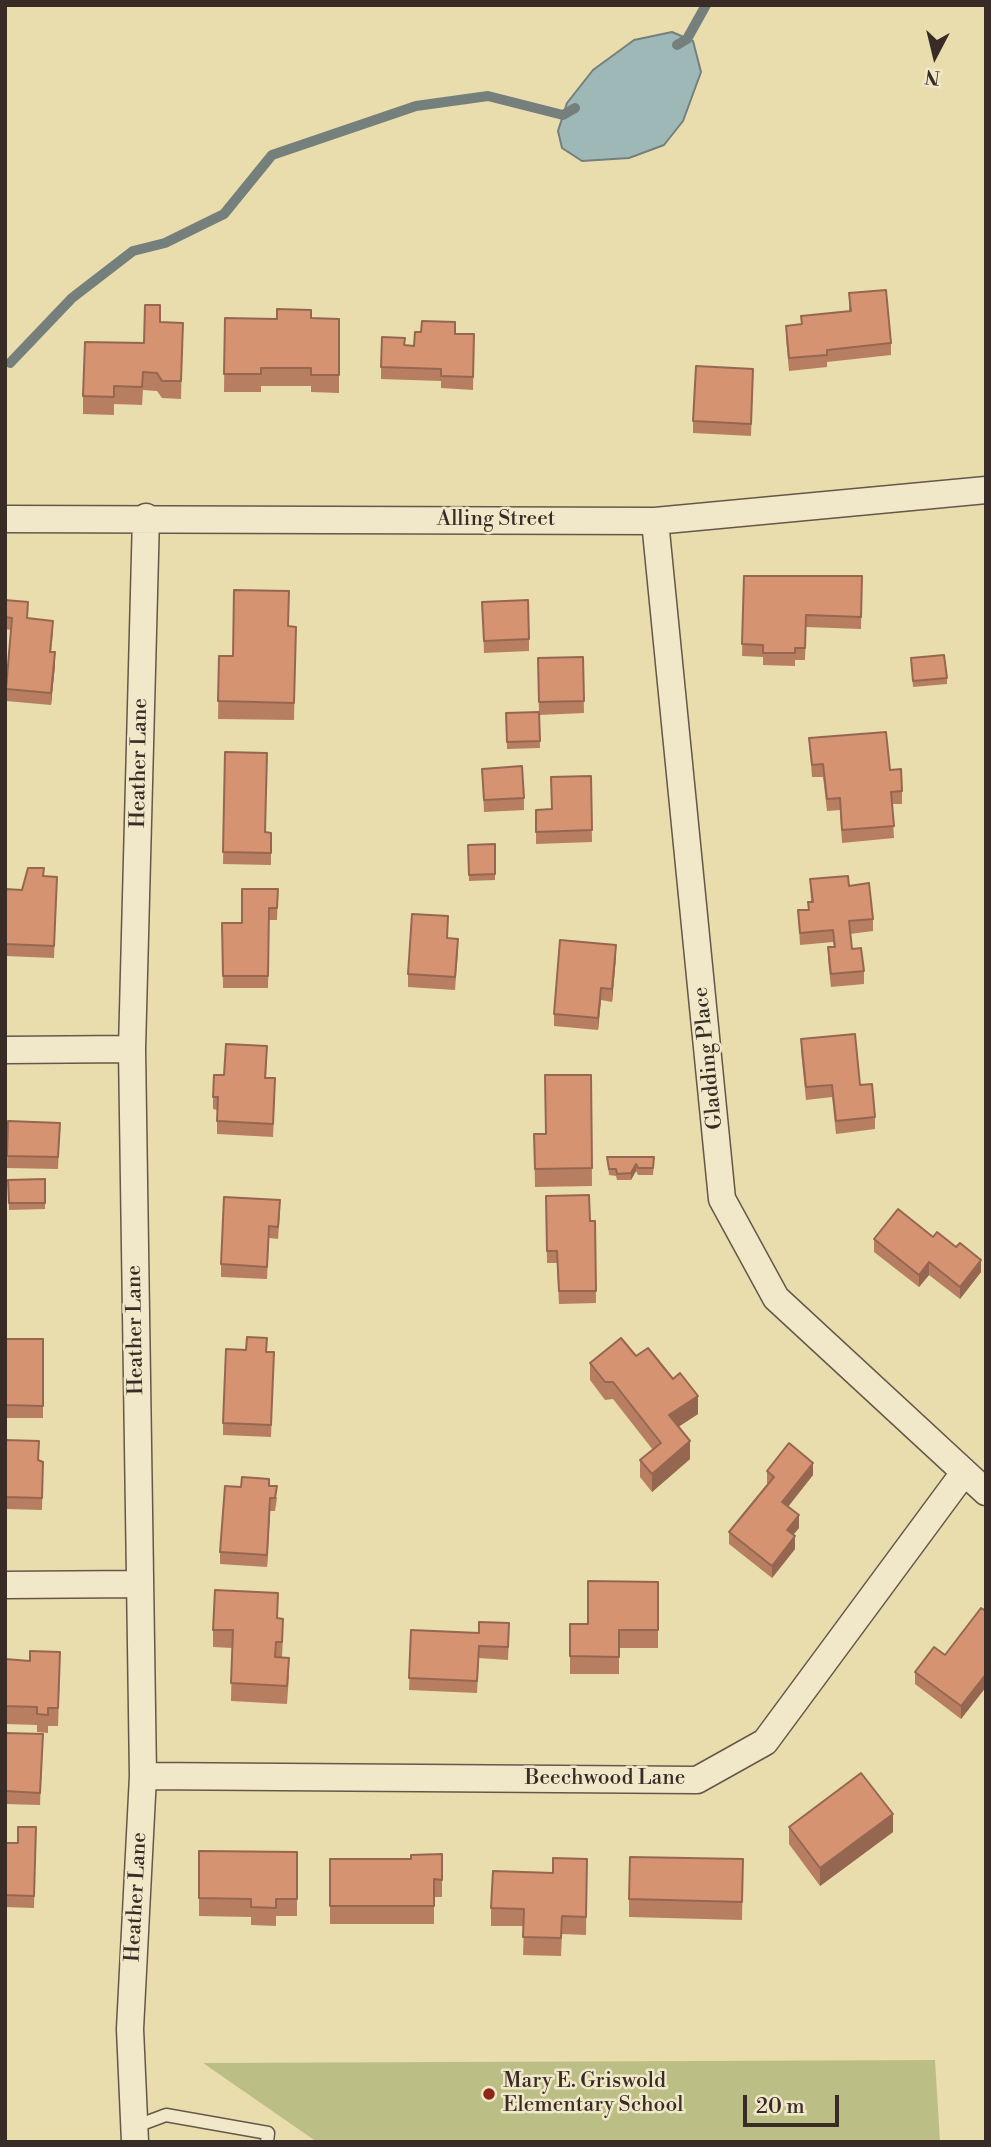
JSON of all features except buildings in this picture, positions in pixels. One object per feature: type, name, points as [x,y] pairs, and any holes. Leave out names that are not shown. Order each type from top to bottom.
[{"type":"street","name":"Alling Street","points":[[5,519],[146,517],[655,521],[986,490]]},
{"type":"street","name":"Heather Lane","points":[[135,2135],[130,2029],[143,1776],[132,1049],[146,517]]},
{"type":"street","name":"Gladding Place","points":[[655,521],[722,1199],[776,1298],[963,1474],[986,1492]]},
{"type":"street","points":[[5,1050],[132,1049]]},
{"type":"street","name":"Beechwood Lane","points":[[143,1776],[697,1780],[765,1742],[963,1474]]},
{"type":"street","points":[[5,1584],[139,1584]]},
{"type":"lane","points":[[135,2135],[166,2115],[268,2133],[267,2142]]},
{"type":"green space","points":[[935,2060],[940,2142],[317,2142],[203,2063]]},
{"type":"water","points":[[672,32],[693,41],[701,72],[683,121],[664,145],[629,158],[582,161],[562,148],[558,131],[567,103],[593,70],[634,40]]},
{"type":"waterway","points":[[677,45],[687,39],[706,5]]},
{"type":"waterway","points":[[10,363],[72,298],[133,251],[165,243],[224,214],[272,155],[416,106],[488,96],[563,115],[575,108]]},
{"type":"place","name":"Mary E. Griswold Elementary School","points":[[489,2094]]}]
